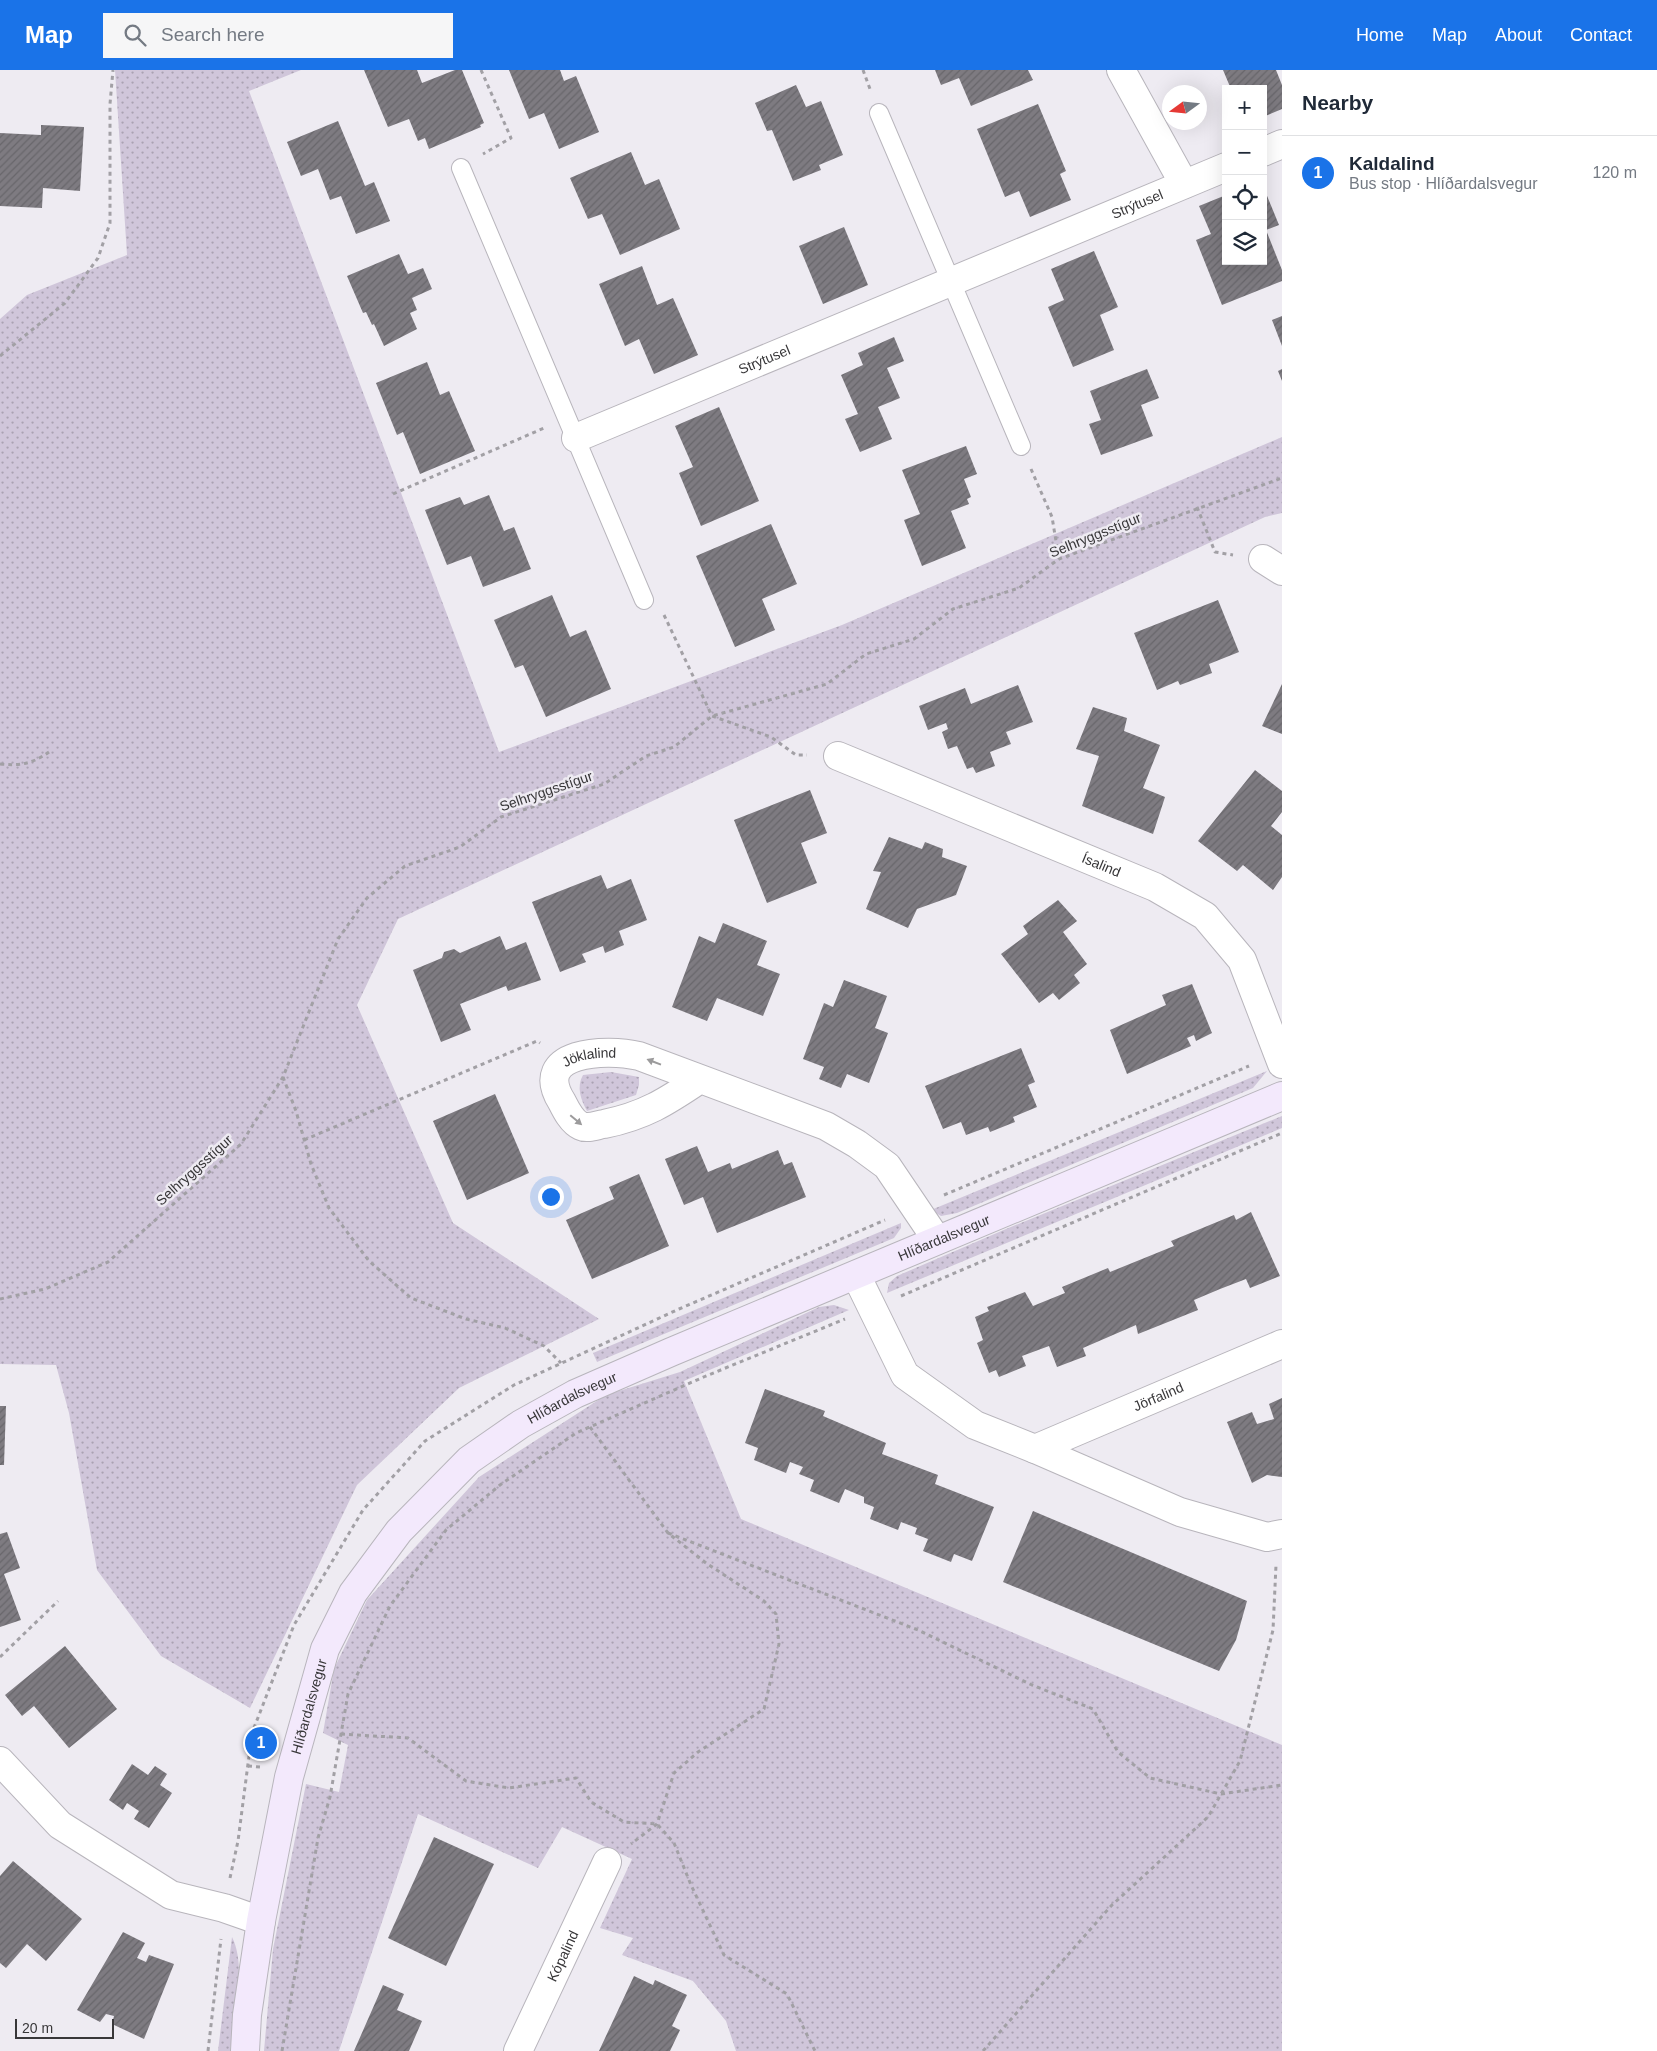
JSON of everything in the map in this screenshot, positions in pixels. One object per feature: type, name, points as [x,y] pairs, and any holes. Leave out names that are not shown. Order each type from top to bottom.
[{"type":"street","points":[[1121,70],[1184,184]]},
{"type":"street","points":[[1267,150],[1282,144]]},
{"type":"street","name":"Strýtusel","points":[[572,428],[952,282],[1222,169]]},
{"type":"street","name":"Ísalind","points":[[838,756],[1155,887],[1204,916],[1242,960],[1280,1059]]},
{"type":"street","name":"Jöklalind","points":[[700,1079],[664,1104],[628,1119],[581,1126],[570,1115],[555,1092],[554,1075],[561,1064],[571,1058],[624,1052],[700,1079],[826,1126],[857,1144],[887,1166],[937,1240]]},
{"type":"street","name":"Hlíðardalsvegur","points":[[245,2051],[247,2015],[261,1922],[289,1777],[325,1648],[353,1593],[399,1531],[469,1460],[521,1424],[584,1390],[1282,1096]]},
{"type":"street","points":[[856,1275],[905,1375],[974,1426],[1035,1449],[1180,1512],[1267,1537],[1280,1535]]},
{"type":"street","name":"Jörfalind","points":[[1035,1449],[1282,1344]]},
{"type":"street","points":[[0,1761],[60,1825],[171,1895],[224,1908],[261,1922]]},
{"type":"street","name":"Kópalind","points":[[518,2051],[607,1862]]},
{"type":"lane","points":[[879,113],[1021,446]]},
{"type":"lane","points":[[460,168],[644,600]]},
{"type":"path","points":[[0,356],[65,303],[98,258],[110,223],[110,104],[113,70]]},
{"type":"path","points":[[460,168],[512,138],[481,70]]},
{"type":"path","points":[[393,494],[572,428]]},
{"type":"path","points":[[1021,446],[1052,517],[1058,559]]},
{"type":"path","name":"Selhryggsstígur","points":[[0,1299],[45,1289],[108,1262],[241,1144],[283,1077],[338,939],[367,898],[405,866],[460,847],[501,817],[604,784],[646,756],[674,747],[712,716],[827,684],[866,654],[914,639],[953,609],[1019,588],[1058,559],[1197,507],[1282,478]]},
{"type":"path","points":[[1197,507],[1215,552],[1272,565]]},
{"type":"path","points":[[644,600],[662,610],[712,716],[770,737],[796,755],[838,756]]},
{"type":"path","points":[[0,764],[18,766],[36,762],[49,752]]},
{"type":"path","points":[[304,1140],[537,1041],[571,1058]]},
{"type":"path","points":[[208,2051],[224,1908],[238,1841],[252,1733],[294,1625],[363,1510],[425,1440],[514,1385],[679,1309],[915,1207],[1280,1059]]},
{"type":"path","points":[[283,1077],[296,1111],[310,1164],[329,1208],[369,1261],[411,1298],[466,1320],[505,1328],[544,1346],[561,1363]]},
{"type":"path","points":[[282,2051],[318,1838],[330,1797],[348,1694],[390,1606],[446,1530],[500,1485],[576,1433],[706,1376],[872,1308],[1282,1133]]},
{"type":"path","points":[[590,1427],[668,1533],[706,1563],[764,1601],[776,1614],[779,1644],[764,1708],[698,1752],[674,1773],[657,1824],[607,1862]]},
{"type":"path","points":[[668,1533],[918,1630],[1032,1685],[1094,1709],[1118,1752],[1150,1778],[1220,1794],[1282,1785]]},
{"type":"path","points":[[983,2051],[1112,1905],[1208,1817],[1240,1761],[1273,1630],[1280,1535]]},
{"type":"path","points":[[0,1656],[58,1601]]},
{"type":"shaded area","points":[[115,70],[301,70],[249,91],[499,752],[842,625],[1282,437],[1282,513],[1265,517],[398,919],[357,1005],[453,1223],[599,1319],[459,1388],[357,1485],[250,1708],[161,1656],[97,1570],[69,1413],[56,1365],[0,1364],[0,319],[27,295],[127,255]]},
{"type":"shaded area","points":[[1267,1071],[1253,1088],[957,1213],[941,1216],[931,1210]]},
{"type":"shaded area","points":[[611,1072],[639,1077],[636,1095],[587,1111],[581,1098],[580,1089],[583,1075]]},
{"type":"shaded area","points":[[1282,1116],[1282,1128],[887,1293],[889,1283],[897,1276],[1006,1229]]},
{"type":"shaded area","points":[[901,1223],[901,1228],[894,1238],[597,1362],[593,1353]]},
{"type":"shaded area","points":[[834,1305],[849,1310],[684,1381],[741,1519],[1282,1745],[1282,2051],[736,2051],[726,2021],[693,1981],[622,1955],[633,1938],[600,1928],[632,1859],[562,1827],[538,1868],[418,1814],[339,2051],[264,2051],[273,1949],[306,1784],[339,1792],[348,1745],[323,1733],[334,1669],[367,1600],[479,1477],[606,1395],[680,1372],[819,1307]]},
{"type":"shaded area","points":[[232,1937],[239,1963],[238,1993],[230,2051],[218,2051]]},
{"type":"building","points":[[364,70],[417,70],[422,83],[455,70],[462,70],[484,123],[480,125],[481,127],[429,149],[425,138],[418,141],[409,119],[388,127]]},
{"type":"building","points":[[509,70],[560,70],[564,81],[576,76],[599,132],[559,149],[544,113],[529,119]]},
{"type":"building","points":[[935,70],[1028,70],[1033,80],[971,106],[959,78],[941,85]]},
{"type":"building","points":[[1223,70],[1276,70],[1282,85],[1282,109],[1267,115],[1267,85],[1229,85]]},
{"type":"building","points":[[796,85],[806,107],[821,101],[843,155],[819,165],[821,170],[793,181],[772,130],[767,131],[755,103]]},
{"type":"building","points":[[1038,104],[1066,171],[1060,174],[1071,200],[1030,217],[1019,191],[1005,197],[977,129]]},
{"type":"building","points":[[338,121],[365,186],[374,182],[390,221],[356,234],[341,196],[330,200],[318,169],[301,176],[287,142]]},
{"type":"building","points":[[41,125],[84,127],[80,191],[43,188],[42,208],[0,206],[0,133],[41,135]]},
{"type":"building","points":[[631,152],[645,185],[659,179],[680,229],[620,255],[602,214],[588,219],[570,178]]},
{"type":"building","points":[[1267,196],[1279,225],[1267,230]]},
{"type":"building","points":[[1222,197],[1222,265],[1267,265],[1267,232],[1282,270],[1282,281],[1222,305],[1196,240],[1211,234],[1199,206]]},
{"type":"building","points":[[844,227],[868,285],[823,304],[799,246]]},
{"type":"building","points":[[1094,251],[1118,307],[1100,315],[1114,350],[1073,367],[1048,307],[1064,300],[1051,269]]},
{"type":"building","points":[[399,254],[408,274],[423,268],[432,289],[412,298],[417,310],[410,313],[417,329],[384,346],[374,324],[372,325],[366,312],[363,313],[347,276]]},
{"type":"building","points":[[642,266],[657,305],[673,298],[698,355],[654,374],[639,339],[625,346],[599,284]]},
{"type":"building","points":[[1282,316],[1282,346],[1272,320]]},
{"type":"building","points":[[894,337],[904,361],[887,368],[900,398],[878,407],[892,439],[860,452],[845,419],[858,414],[841,375],[863,365],[858,353]]},
{"type":"building","points":[[427,362],[440,395],[449,391],[475,451],[420,474],[403,432],[397,435],[376,383]]},
{"type":"building","points":[[1147,369],[1159,398],[1141,405],[1153,436],[1101,455],[1089,424],[1101,420],[1090,391]]},
{"type":"building","points":[[1282,369],[1282,381],[1278,371]]},
{"type":"building","points":[[719,407],[759,501],[701,526],[679,473],[693,467],[675,426]]},
{"type":"building","points":[[966,446],[977,474],[964,479],[971,497],[967,499],[969,504],[951,511],[966,548],[922,566],[904,520],[920,514],[902,470]]},
{"type":"building","points":[[489,495],[504,531],[514,527],[531,569],[483,587],[471,556],[447,565],[425,510],[460,497],[464,505]]},
{"type":"building","points":[[771,524],[797,584],[762,599],[775,630],[735,647],[696,556]]},
{"type":"building","points":[[552,595],[570,637],[586,630],[611,689],[546,717],[523,665],[515,668],[494,620]]},
{"type":"building","points":[[1218,600],[1239,652],[1209,664],[1212,673],[1180,685],[1178,681],[1157,690],[1134,633]]},
{"type":"building","points":[[1282,684],[1282,734],[1262,726]]},
{"type":"building","points":[[1018,685],[1033,722],[1006,732],[1011,744],[990,752],[995,766],[976,773],[973,767],[967,769],[957,746],[948,749],[942,732],[948,729],[946,723],[928,730],[919,706],[965,688],[971,704]]},
{"type":"building","points":[[1093,707],[1127,718],[1124,731],[1160,745],[1143,788],[1165,797],[1153,834],[1082,806],[1099,756],[1076,749]]},
{"type":"building","points":[[1255,770],[1282,791],[1282,812],[1271,826],[1282,835],[1282,877],[1273,890],[1243,865],[1237,871],[1198,841]]},
{"type":"building","points":[[810,790],[827,833],[801,843],[817,883],[767,903],[734,820]]},
{"type":"building","points":[[889,837],[922,849],[925,842],[943,849],[942,857],[967,866],[956,895],[917,909],[908,928],[866,909],[881,872],[873,871]]},
{"type":"building","points":[[601,875],[607,889],[631,879],[647,920],[619,931],[624,945],[605,953],[603,946],[582,954],[586,962],[560,972],[532,902]]},
{"type":"building","points":[[1058,900],[1077,921],[1063,932],[1087,964],[1074,975],[1080,983],[1059,1000],[1053,993],[1039,1003],[1001,954],[1028,934],[1023,926]]},
{"type":"building","points":[[723,923],[767,941],[757,965],[780,974],[763,1016],[717,998],[707,1021],[672,1007],[699,936],[715,943]]},
{"type":"building","points":[[500,936],[506,950],[526,942],[541,980],[508,991],[506,986],[460,1004],[471,1030],[441,1042],[413,970],[442,958],[444,952],[454,949],[460,953]]},
{"type":"building","points":[[844,980],[887,996],[875,1028],[888,1033],[869,1083],[847,1074],[841,1088],[819,1079],[824,1067],[803,1059],[824,1003],[833,1007]]},
{"type":"building","points":[[1192,984],[1212,1033],[1196,1041],[1194,1035],[1187,1038],[1191,1046],[1127,1074],[1110,1030],[1166,1005],[1162,995]]},
{"type":"building","points":[[1021,1048],[1035,1082],[1028,1085],[1037,1107],[1013,1117],[1015,1122],[990,1132],[988,1127],[966,1135],[961,1122],[943,1129],[925,1086]]},
{"type":"building","points":[[495,1094],[529,1173],[467,1200],[433,1121]]},
{"type":"building","points":[[697,1146],[708,1172],[730,1163],[732,1169],[778,1150],[784,1165],[792,1162],[806,1197],[717,1233],[703,1197],[684,1205],[665,1159]]},
{"type":"building","points":[[639,1174],[669,1246],[592,1279],[566,1220],[614,1199],[609,1187]]},
{"type":"building","points":[[1251,1212],[1280,1276],[1250,1288],[1246,1279],[1220,1289],[1194,1300],[1198,1310],[1138,1334],[1136,1325],[1083,1348],[1086,1356],[1057,1367],[1049,1346],[1022,1356],[1026,1366],[999,1377],[996,1370],[989,1373],[977,1343],[983,1340],[975,1317],[989,1311],[987,1307],[1025,1292],[1033,1306],[1065,1293],[1062,1287],[1108,1268],[1110,1272],[1174,1246],[1171,1241],[1234,1215],[1236,1220]]},
{"type":"building","points":[[765,1389],[825,1411],[823,1416],[886,1443],[882,1454],[938,1475],[935,1484],[994,1507],[972,1561],[954,1554],[951,1562],[923,1551],[928,1539],[915,1534],[917,1528],[901,1522],[898,1530],[870,1519],[874,1507],[864,1503],[864,1497],[845,1489],[839,1503],[810,1491],[814,1480],[799,1474],[803,1467],[790,1462],[786,1473],[754,1460],[758,1448],[745,1443]]},
{"type":"building","points":[[1282,1398],[1282,1477],[1267,1475],[1252,1483],[1227,1422],[1252,1412],[1257,1424],[1274,1419],[1269,1404]]},
{"type":"building","points":[[0,1406],[6,1406],[4,1465],[0,1465]]},
{"type":"building","points":[[1033,1511],[1247,1601],[1236,1640],[1219,1671],[1003,1582]]},
{"type":"building","points":[[7,1532],[20,1568],[4,1574],[21,1620],[0,1627],[0,1534]]},
{"type":"building","points":[[65,1646],[117,1709],[69,1748],[34,1706],[22,1716],[5,1695]]},
{"type":"building","points":[[132,1764],[148,1775],[155,1766],[167,1774],[160,1785],[172,1793],[149,1828],[134,1819],[139,1811],[127,1803],[123,1810],[109,1800]]},
{"type":"building","points":[[434,1837],[494,1864],[446,1966],[388,1938]]},
{"type":"building","points":[[13,1861],[82,1919],[46,1961],[27,1944],[6,1968],[0,1963],[0,1876]]},
{"type":"building","points":[[123,1932],[145,1943],[137,1958],[146,1962],[149,1955],[174,1964],[144,2039],[112,2024],[114,2016],[106,2014],[100,2022],[77,2010]]},
{"type":"building","points":[[634,1976],[653,1985],[655,1980],[687,1995],[672,2026],[680,2030],[670,2051],[599,2051]]},
{"type":"building","points":[[383,1985],[404,1994],[397,2010],[422,2021],[409,2051],[354,2051]]},
{"type":"place","name":"Kaldalind","points":[[261,1743]]}]
